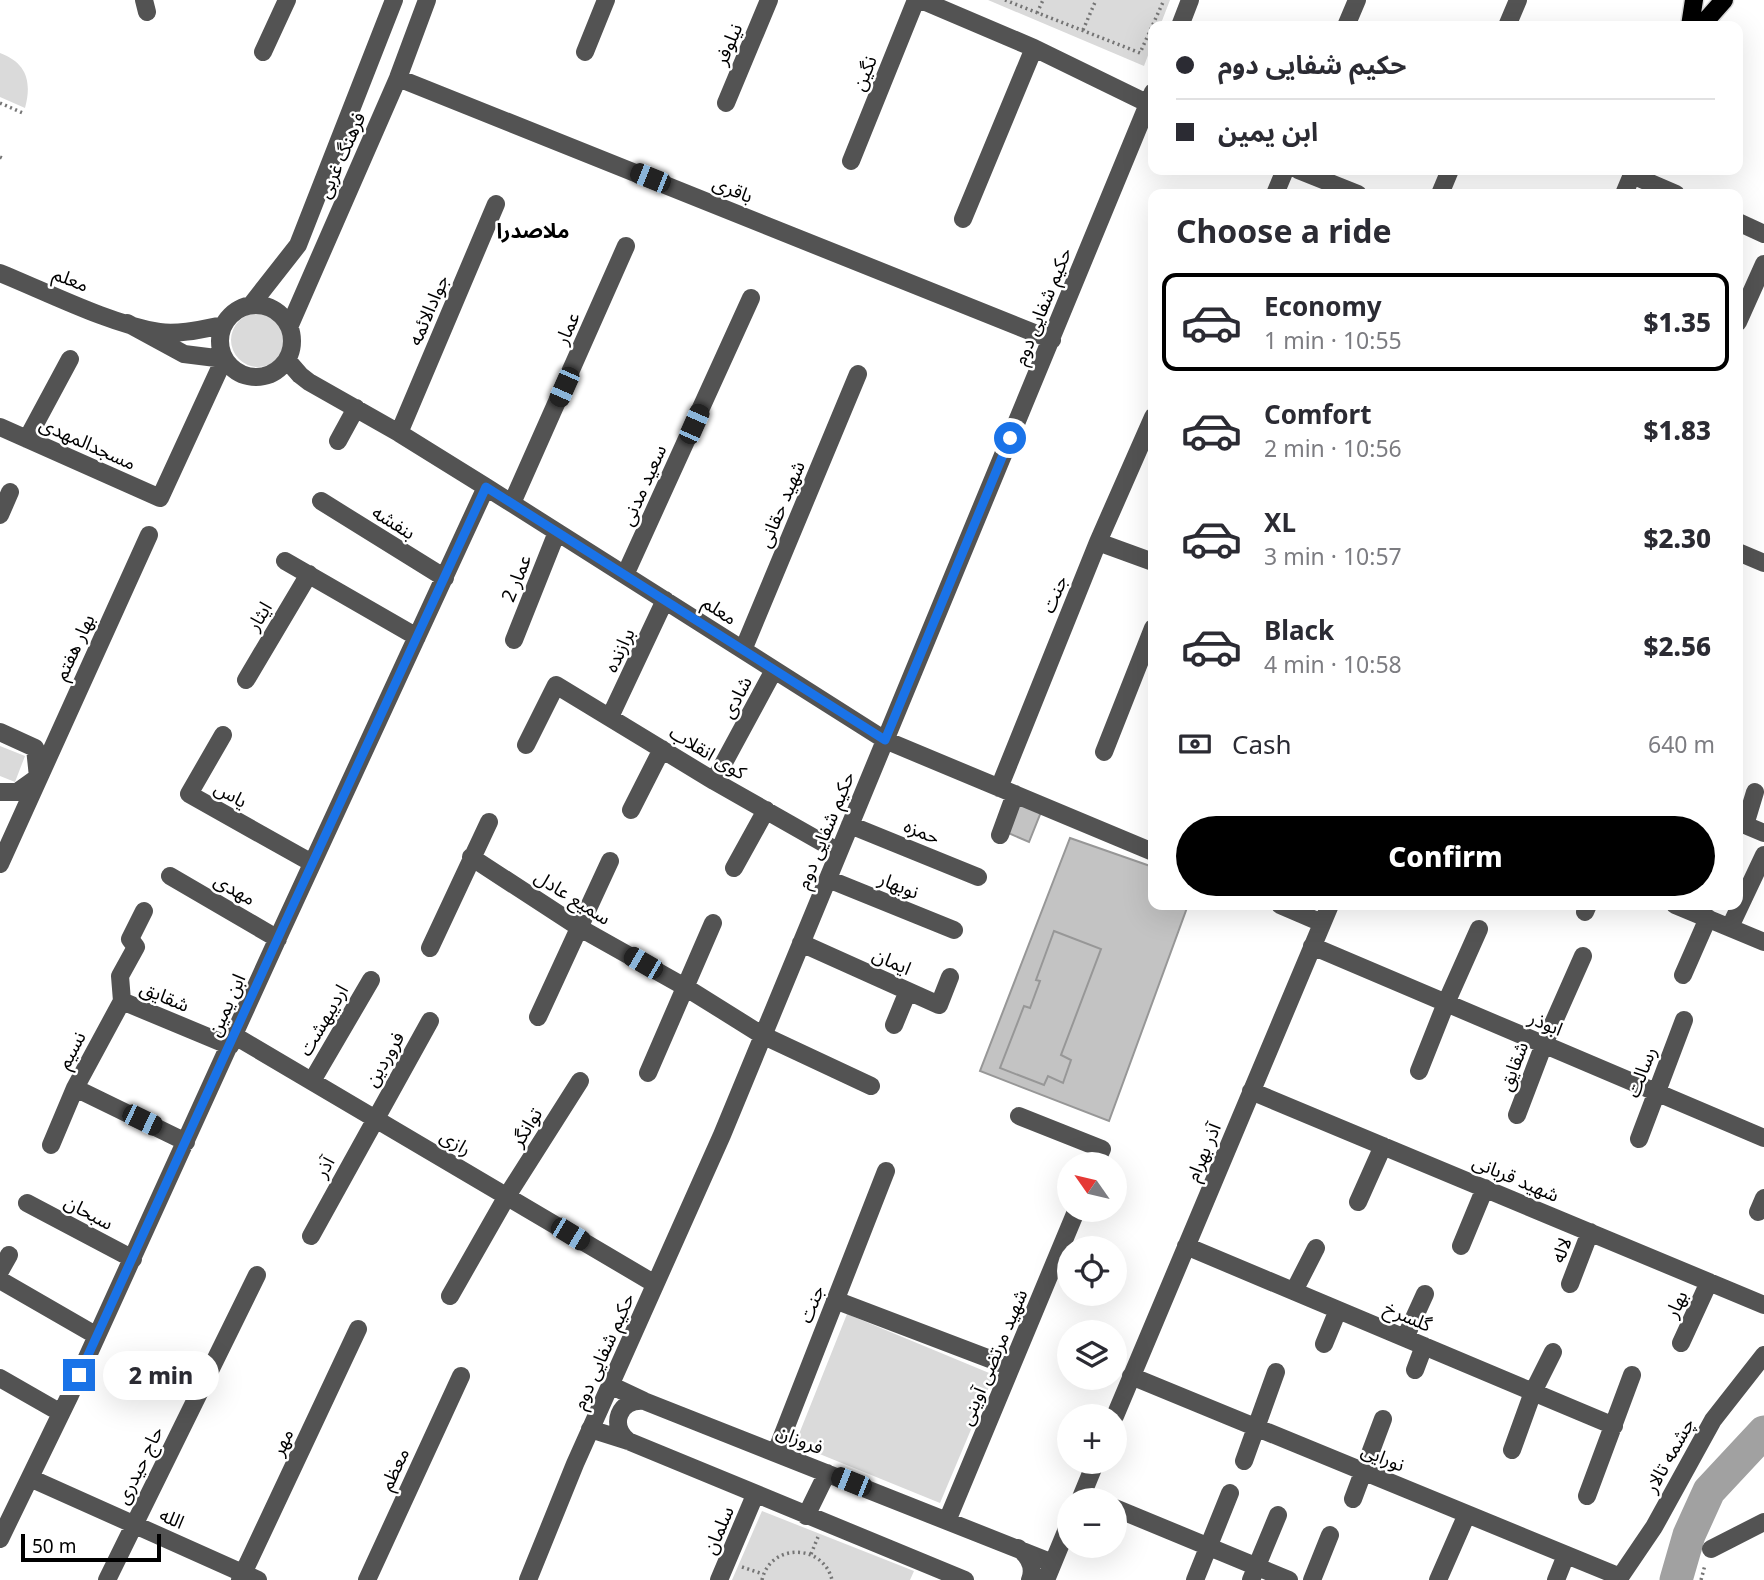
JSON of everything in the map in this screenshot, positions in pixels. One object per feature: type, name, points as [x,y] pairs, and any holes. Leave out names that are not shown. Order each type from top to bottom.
[{"type":"main road","points":[[1695,21],[1697,0]]},
{"type":"main road","points":[[1701,21],[1724,0]]},
{"type":"street","points":[[263,52],[287,0]]},
{"type":"street","name":"فرهنگ غربی","points":[[251,305],[298,245],[394,0]]},
{"type":"street","name":"فرهنگ غربی","points":[[290,325],[398,78],[427,0]]},
{"type":"street","points":[[585,52],[606,0]]},
{"type":"street","name":"نیلوفر","points":[[726,103],[769,0]]},
{"type":"street","points":[[918,0],[1148,99]]},
{"type":"street","name":"نگین","points":[[851,161],[918,0]]},
{"type":"street","points":[[1182,21],[1190,0]]},
{"type":"street","points":[[1348,21],[1357,0]]},
{"type":"street","points":[[1509,21],[1518,0]]},
{"type":"street","points":[[1698,21],[1712,0]]},
{"type":"street","points":[[962,219],[1034,48]]},
{"type":"street","name":"باقری","points":[[398,78],[1052,340]]},
{"type":"street","name":"حکیم شفایی دوم","points":[[528,1580],[590,1429],[722,1135],[1148,111]]},
{"type":"street","points":[[1310,175],[1346,189]]},
{"type":"street","points":[[1639,175],[1666,189]]},
{"type":"street","name":"جوادالائمه","points":[[398,433],[496,204]]},
{"type":"street","points":[[1743,224],[1764,234]]},
{"type":"street","name":"عمار","points":[[512,503],[626,246]]},
{"type":"street","points":[[1743,311],[1764,264]]},
{"type":"street","name":"معلم","points":[[0,273],[127,323]]},
{"type":"street","name":"سعید مدنی","points":[[625,575],[751,298]]},
{"type":"street","points":[[251,305],[274,309],[290,325],[293,337],[287,360],[279,370],[268,376],[255,378],[232,369],[220,348],[223,325],[230,315],[251,305]]},
{"type":"street","points":[[127,323],[160,332],[223,325]]},
{"type":"street","points":[[127,323],[184,354],[224,359]]},
{"type":"street","points":[[27,439],[69,359]]},
{"type":"street","name":"مسجدالمهدی","points":[[0,427],[160,498],[224,359]]},
{"type":"street","name":"معلم","points":[[287,360],[309,382],[512,503],[885,740],[1148,850]]},
{"type":"street","name":"شهید حقانی","points":[[743,650],[858,374]]},
{"type":"street","points":[[338,441],[356,408]]},
{"type":"street","name":"جنت","points":[[1000,835],[1007,791],[1098,542],[1148,428]]},
{"type":"street","name":"ابن یمین","points":[[0,1539],[133,1259],[486,487]]},
{"type":"street","points":[[0,515],[10,492]]},
{"type":"street","name":"بنفشه","points":[[321,502],[444,578]]},
{"type":"street","name":"عمار 2","points":[[514,640],[557,532]]},
{"type":"street","name":"بهار هفتم","points":[[0,864],[149,535]]},
{"type":"street","points":[[1098,542],[1148,560]]},
{"type":"street","points":[[1743,554],[1764,563]]},
{"type":"street","points":[[285,561],[417,637]]},
{"type":"street","name":"ایثار","points":[[246,680],[309,574]]},
{"type":"street","name":"برازنده","points":[[610,717],[665,600]]},
{"type":"street","points":[[1104,752],[1148,641]]},
{"type":"street","name":"شادی","points":[[714,781],[774,670]]},
{"type":"street","name":"کوی انقلاب","points":[[526,745],[556,685],[714,781],[839,852]]},
{"type":"street","points":[[0,732],[35,748],[38,777],[17,792],[0,792]]},
{"type":"street","name":"یاس","points":[[223,735],[189,794],[312,863]]},
{"type":"street","points":[[631,810],[662,749]]},
{"type":"street","points":[[1755,792],[1745,825],[1764,833]]},
{"type":"street","points":[[734,868],[766,810]]},
{"type":"street","points":[[430,948],[489,822]]},
{"type":"street","name":"حمزه","points":[[850,825],[978,877]]},
{"type":"street","points":[[1743,900],[1764,855]]},
{"type":"street","name":"سمیع عادل","points":[[471,858],[580,928],[685,987],[762,1035]]},
{"type":"street","points":[[538,1017],[610,861]]},
{"type":"street","name":"مهدی","points":[[170,876],[278,939]]},
{"type":"street","name":"نوبهار","points":[[828,879],[954,930]]},
{"type":"street","points":[[1292,910],[1322,923]]},
{"type":"street","name":"آذر بهرام","points":[[1120,1404],[1328,910]]},
{"type":"street","points":[[1688,910],[1764,942]]},
{"type":"street","points":[[1730,928],[1738,910]]},
{"type":"street","points":[[122,1001],[120,976],[136,947],[130,939],[144,911]]},
{"type":"street","points":[[1683,975],[1709,918]]},
{"type":"street","points":[[648,1073],[713,923]]},
{"type":"street","points":[[1419,1071],[1479,929]]},
{"type":"street","name":"ایمان","points":[[802,943],[939,1005],[950,977]]},
{"type":"street","name":"ابوذر","points":[[1312,946],[1764,1138]]},
{"type":"street","name":"شقایق","points":[[1517,1115],[1544,1044],[1583,956]]},
{"type":"street","name":"اردیبهشت","points":[[312,1081],[371,980]]},
{"type":"street","points":[[894,1025],[908,991]]},
{"type":"street","name":"نسیم","points":[[51,1145],[75,1088],[122,1001]]},
{"type":"street","name":"شقایق","points":[[122,1001],[233,1041]]},
{"type":"street","name":"رسالت","points":[[1639,1139],[1685,1020]]},
{"type":"street","name":"فروردین","points":[[375,1118],[430,1021]]},
{"type":"street","points":[[762,1035],[871,1086]]},
{"type":"street","name":"رازی","points":[[233,1041],[312,1081],[655,1284]]},
{"type":"street","name":"توانگر","points":[[450,1296],[507,1196],[580,1081]]},
{"type":"street","name":"نسیم","points":[[75,1088],[186,1142]]},
{"type":"street","name":"شهید قربانی","points":[[1251,1091],[1764,1305]]},
{"type":"street","points":[[1019,1116],[1102,1149],[1101,1152]]},
{"type":"street","name":"آذر","points":[[311,1236],[375,1118]]},
{"type":"street","points":[[1357,1202],[1383,1146]]},
{"type":"street","name":"جنت","points":[[776,1452],[886,1171]]},
{"type":"street","points":[[1461,1246],[1485,1188]]},
{"type":"street","name":"سبحان","points":[[27,1203],[133,1259]]},
{"type":"street","name":"شهید مرتضی آوینی","points":[[947,1521],[1072,1222]]},
{"type":"street","name":"لاله","points":[[1570,1284],[1590,1232]]},
{"type":"street","name":"گلسرخ","points":[[1186,1246],[1614,1426]]},
{"type":"street","points":[[1294,1291],[1316,1248]]},
{"type":"street","points":[[0,1271],[9,1255]]},
{"type":"street","name":"حاج حیدری","points":[[107,1580],[257,1275]]},
{"type":"street","points":[[0,1280],[97,1336]]},
{"type":"street","name":"بهار","points":[[1681,1343],[1709,1282]]},
{"type":"street","points":[[1405,1338],[1425,1294]]},
{"type":"street","points":[[835,1300],[1011,1367]]},
{"type":"street","points":[[1324,1344],[1338,1310]]},
{"type":"street","name":"مهر","points":[[247,1578],[358,1329]]},
{"type":"street","points":[[1415,1370],[1424,1346]]},
{"type":"street","points":[[1512,1450],[1553,1352]]},
{"type":"street","name":"چشمه تالار","points":[[1618,1578],[1654,1527],[1713,1420],[1764,1355]]},
{"type":"street","points":[[1244,1461],[1276,1372]]},
{"type":"street","points":[[1587,1496],[1632,1375]]},
{"type":"street","name":"معظم","points":[[366,1580],[461,1376]]},
{"type":"street","name":"نورایی","points":[[1131,1376],[1618,1578]]},
{"type":"street","points":[[0,1378],[61,1413]]},
{"type":"street","name":"فروزان","points":[[610,1385],[644,1401],[1053,1563]]},
{"type":"street","points":[[628,1441],[619,1431],[620,1411],[631,1402],[644,1401]]},
{"type":"street","points":[[1353,1499],[1383,1419]]},
{"type":"street","points":[[590,1429],[628,1441],[806,1516],[925,1573],[965,1580]]},
{"type":"street","points":[[806,1516],[827,1472]]},
{"type":"street","name":"الله","points":[[30,1478],[247,1578]]},
{"type":"street","points":[[1195,1580],[1230,1493]]},
{"type":"street","name":"سلمان","points":[[719,1580],[755,1496]]},
{"type":"street","points":[[1127,1513],[1208,1547],[1254,1573],[1289,1580]]},
{"type":"street","points":[[1438,1580],[1467,1514]]},
{"type":"street","points":[[1254,1573],[1278,1516]]},
{"type":"street","points":[[1711,1549],[1764,1522]]},
{"type":"street","points":[[1312,1580],[1330,1535]]},
{"type":"street","points":[[1018,1548],[1030,1560],[1030,1580]]},
{"type":"street","points":[[1046,1580],[1057,1553]]},
{"type":"street","points":[[1556,1580],[1566,1555]]},
{"type":"path","points":[[1005,0],[1140,53],[1148,35]]},
{"type":"path","points":[[1037,13],[1043,0]]},
{"type":"path","points":[[1083,31],[1096,0]]},
{"type":"path","points":[[1154,21],[1164,0]]},
{"type":"path","points":[[0,103],[25,114]]},
{"type":"path","points":[[811,1554],[820,1534]]},
{"type":"path","points":[[762,1580],[769,1564],[779,1556],[791,1552],[811,1554],[825,1564],[832,1580]]},
{"type":"shaded area","points":[[988,0],[1170,0],[1162,21],[1148,21],[1148,55],[1144,66]]},
{"type":"shaded area","points":[[0,53],[16,62],[25,74],[28,90],[25,108],[0,97]]},
{"type":"shaded area","points":[[258,313],[277,321],[285,340],[277,359],[258,367],[239,359],[231,340],[239,321]]},
{"type":"shaded area","points":[[0,746],[25,756],[15,782],[0,776]]},
{"type":"shaded area","points":[[847,1314],[994,1375],[940,1503],[795,1444]]},
{"type":"shaded area","points":[[762,1511],[914,1571],[910,1580],[732,1580]]},
{"type":"building","points":[[1018,802],[1041,812],[1029,842],[1006,832]]},
{"type":"building","points":[[1070,838],[1148,865],[1148,910],[1186,910],[1109,1121],[980,1071]]},
{"type":"building","points":[[1054,931],[1101,949],[1061,1055],[1071,1060],[1063,1083],[1048,1076],[1044,1085],[1000,1068],[1024,1006],[1030,1008],[1040,981],[1036,980]]},
{"type":"waterway","points":[[1676,1580],[1689,1535],[1709,1491],[1764,1432]]},
{"type":"district","name":"ملاصدرا","points":[[533,231]]},
{"type":"route","points":[[79,1375],[486,487],[885,740],[1010,438]]}]
